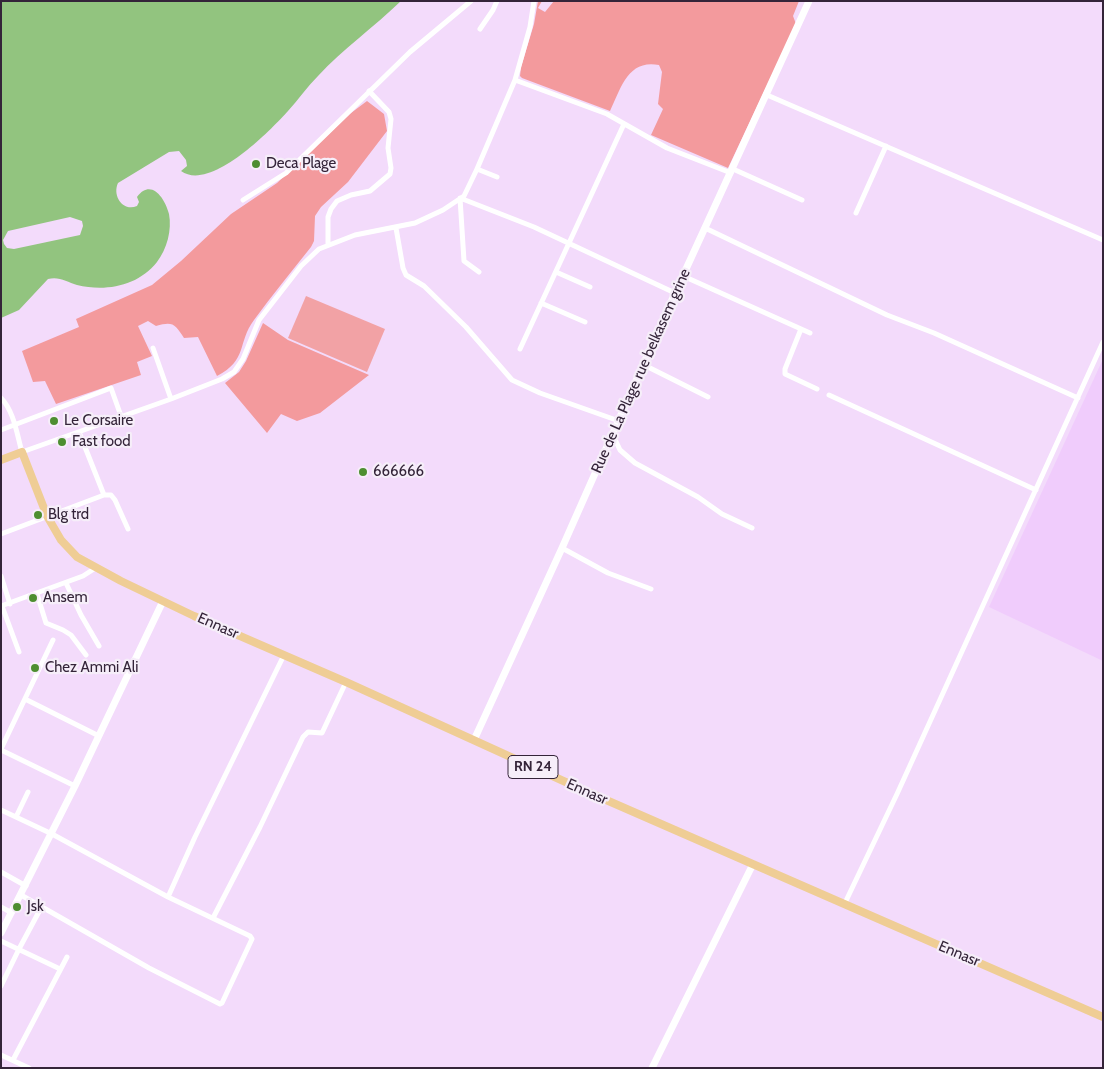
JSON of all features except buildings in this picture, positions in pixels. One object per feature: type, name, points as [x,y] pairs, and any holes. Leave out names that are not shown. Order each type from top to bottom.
[{"type":"main road","points":[[1,460],[22,452]]},
{"type":"main road","name":"Ennasr","points":[[22,452],[47,516],[61,540],[77,557],[96,567],[163,601],[558,779],[1103,1017]]},
{"type":"street","points":[[243,200],[286,173],[410,52],[470,1]]},
{"type":"street","points":[[480,29],[497,1]]},
{"type":"street","points":[[1,398],[6,404],[22,452],[171,399],[222,379],[234,372],[243,359],[259,320],[270,304],[301,266],[319,249],[355,235],[414,223],[455,203],[467,191],[515,80],[530,27],[534,1]]},
{"type":"street","name":"Rue de La Plage rue belkasem grine","points":[[474,740],[809,1]]},
{"type":"street","points":[[515,80],[607,114],[667,148],[732,171],[802,200]]},
{"type":"street","points":[[328,245],[328,217],[337,201],[351,195],[370,191],[390,174],[388,148],[391,119],[389,112],[369,92]]},
{"type":"street","points":[[767,95],[1103,240]]},
{"type":"street","points":[[520,348],[624,124]]},
{"type":"street","points":[[856,213],[886,146]]},
{"type":"street","points":[[477,169],[497,177]]},
{"type":"street","points":[[460,198],[534,227],[675,293]]},
{"type":"street","points":[[460,198],[464,260],[479,272]]},
{"type":"street","points":[[396,228],[403,268],[406,274],[424,286],[466,327],[512,380],[540,393],[619,421]]},
{"type":"street","points":[[705,228],[887,315],[934,333],[1078,398]]},
{"type":"street","points":[[556,272],[590,286]]},
{"type":"street","points":[[683,276],[810,333]]},
{"type":"street","points":[[541,303],[585,322]]},
{"type":"street","points":[[801,329],[785,369],[785,374],[817,389]]},
{"type":"street","points":[[844,905],[901,785],[1103,342]]},
{"type":"street","points":[[153,348],[171,399]]},
{"type":"street","points":[[644,365],[708,397]]},
{"type":"street","points":[[1,430],[111,388],[121,416]]},
{"type":"street","points":[[829,395],[1036,490]]},
{"type":"street","points":[[80,432],[104,495]]},
{"type":"street","points":[[613,435],[620,450],[635,463],[698,497],[722,514],[752,528]]},
{"type":"street","points":[[1,534],[104,495],[111,495],[115,500],[128,528]]},
{"type":"street","points":[[562,548],[608,573],[651,588]]},
{"type":"street","points":[[19,652],[1,606],[66,583],[83,576],[96,567]]},
{"type":"street","points":[[1,576],[10,604]]},
{"type":"street","points":[[66,583],[81,615],[99,646]]},
{"type":"street","points":[[37,594],[46,623],[71,635],[86,655]]},
{"type":"street","points":[[1,933],[52,834],[163,601]]},
{"type":"street","points":[[53,640],[1,749],[75,786]]},
{"type":"street","points":[[168,897],[284,655]]},
{"type":"street","points":[[213,918],[260,827],[303,736],[308,732],[322,733],[346,682]]},
{"type":"street","points":[[25,699],[99,736]]},
{"type":"street","points":[[16,817],[28,792]]},
{"type":"street","points":[[1,810],[52,834],[168,897],[252,938],[220,1004],[149,968],[21,895]]},
{"type":"street","points":[[652,1068],[753,864]]},
{"type":"street","points":[[1,872],[26,886]]},
{"type":"street","points":[[1,986],[42,906]]},
{"type":"street","points":[[1,907],[12,913]]},
{"type":"street","points":[[1,941],[60,969]]},
{"type":"street","points":[[13,1060],[67,957]]},
{"type":"street","points":[[1,1055],[29,1068]]},
{"type":"shaded area","points":[[1,1],[401,1],[328,66],[267,132],[238,157],[223,167],[207,173],[193,175],[181,171],[187,166],[186,160],[179,151],[169,152],[118,183],[116,193],[123,205],[127,207],[137,206],[139,202],[137,197],[147,189],[157,192],[169,214],[170,226],[164,251],[157,262],[141,277],[121,285],[99,288],[77,285],[59,279],[48,279],[19,310],[1,318]]},
{"type":"shaded area","points":[[538,1],[542,1],[538,8],[545,12],[554,1],[799,1],[793,16],[796,24],[728,168],[651,135],[663,109],[658,104],[662,72],[659,65],[648,64],[640,66],[633,71],[622,85],[610,111],[522,78],[520,76],[521,67],[534,24]]},
{"type":"shaded area","points":[[367,101],[384,114],[387,131],[348,182],[321,207],[315,216],[314,241],[311,247],[254,320],[245,336],[238,357],[227,370],[217,376],[198,337],[184,338],[173,325],[156,326],[148,321],[138,326],[152,356],[137,362],[141,375],[56,404],[45,381],[33,382],[22,351],[79,327],[76,319],[152,285],[181,261],[231,214],[277,183],[351,113]]},
{"type":"shaded area","points":[[306,296],[385,329],[367,372],[288,338]]},
{"type":"shaded area","points":[[263,323],[288,340],[369,375],[320,413],[297,421],[281,414],[267,433],[225,383],[239,372],[246,361]]},
{"type":"shaded area","points":[[1103,359],[1103,661],[989,607]]},
{"type":"pier","points":[[70,217],[82,221],[83,226],[80,235],[14,249],[7,248],[4,244],[3,240],[8,231]]},
{"type":"place","name":"Deca Plage","points":[[256,164]]},
{"type":"place","name":"Le Corsaire","points":[[54,421]]},
{"type":"place","name":"Fast food","points":[[62,442]]},
{"type":"place","name":"666666","points":[[363,472]]},
{"type":"place","name":"Blg trd","points":[[38,515]]},
{"type":"place","name":"Ansem","points":[[33,598]]},
{"type":"place","name":"Chez Ammi Ali","points":[[35,668]]},
{"type":"place","name":"Jsk","points":[[17,907]]}]
